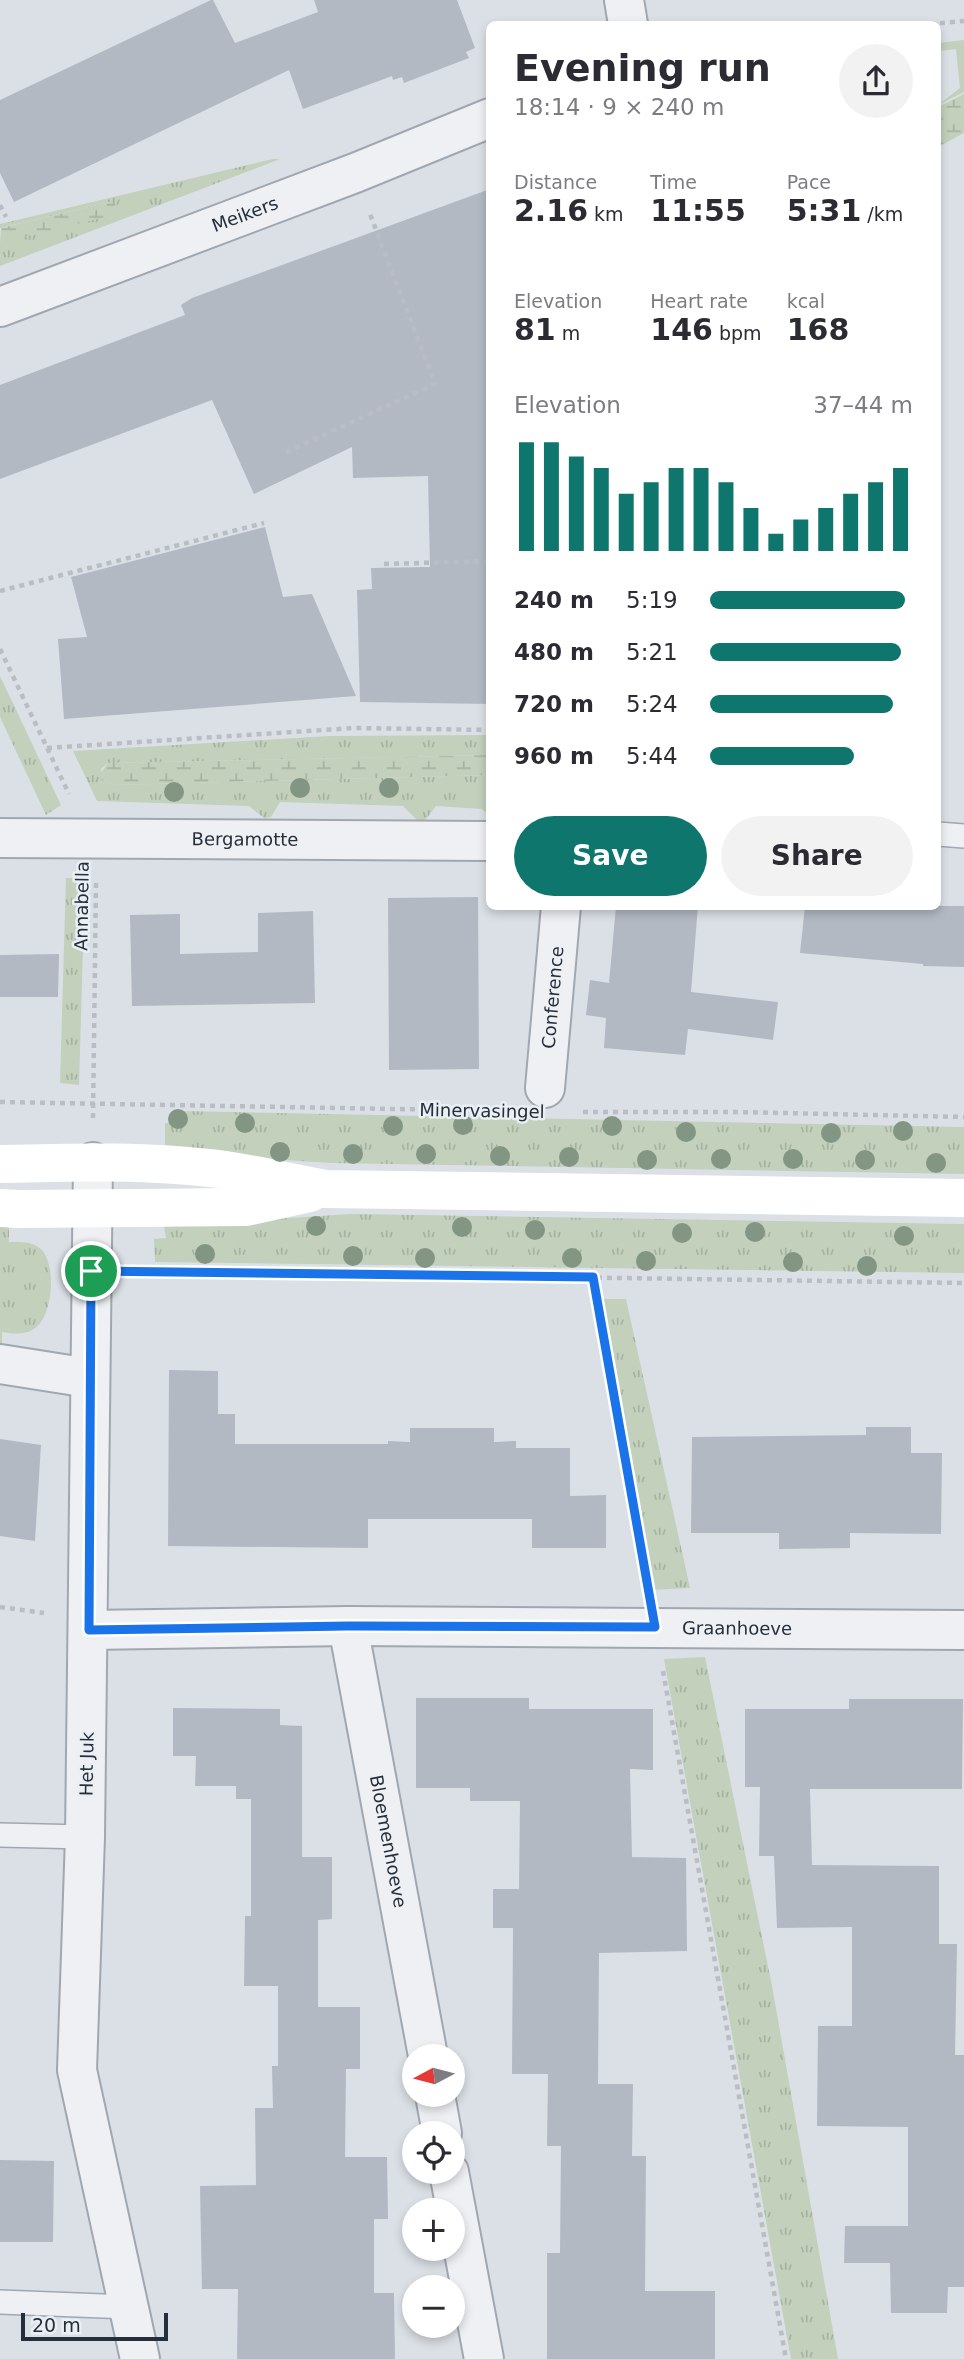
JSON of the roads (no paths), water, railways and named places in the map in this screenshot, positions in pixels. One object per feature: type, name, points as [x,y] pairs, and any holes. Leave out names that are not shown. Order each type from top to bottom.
[{"type":"street","points":[[624,0],[628,21]]},
{"type":"street","name":"Meikers","points":[[0,307],[355,173],[486,120]]},
{"type":"street","name":"Bergamotte","points":[[0,838],[486,841]]},
{"type":"street","name":"Conference","points":[[533,1100],[560,910]]},
{"type":"street","points":[[0,1164],[93,1162],[225,1170],[326,1189],[964,1198]]},
{"type":"street","name":"Het Juk","points":[[93,1162],[89,1378],[89,1630],[77,2070],[140,2359]]},
{"type":"street","points":[[0,1208],[246,1208],[326,1189]]},
{"type":"street","points":[[0,1364],[89,1378]]},
{"type":"street","name":"Graanhoeve","points":[[89,1630],[348,1626],[964,1630]]},
{"type":"street","name":"Bloemenhoeve","points":[[348,1626],[426,2044]]},
{"type":"street","points":[[451,2184],[484,2359]]},
{"type":"lane","points":[[941,834],[964,836]]},
{"type":"lane","points":[[0,1835],[85,1837]]},
{"type":"lane","points":[[0,2302],[129,2307]]}]
